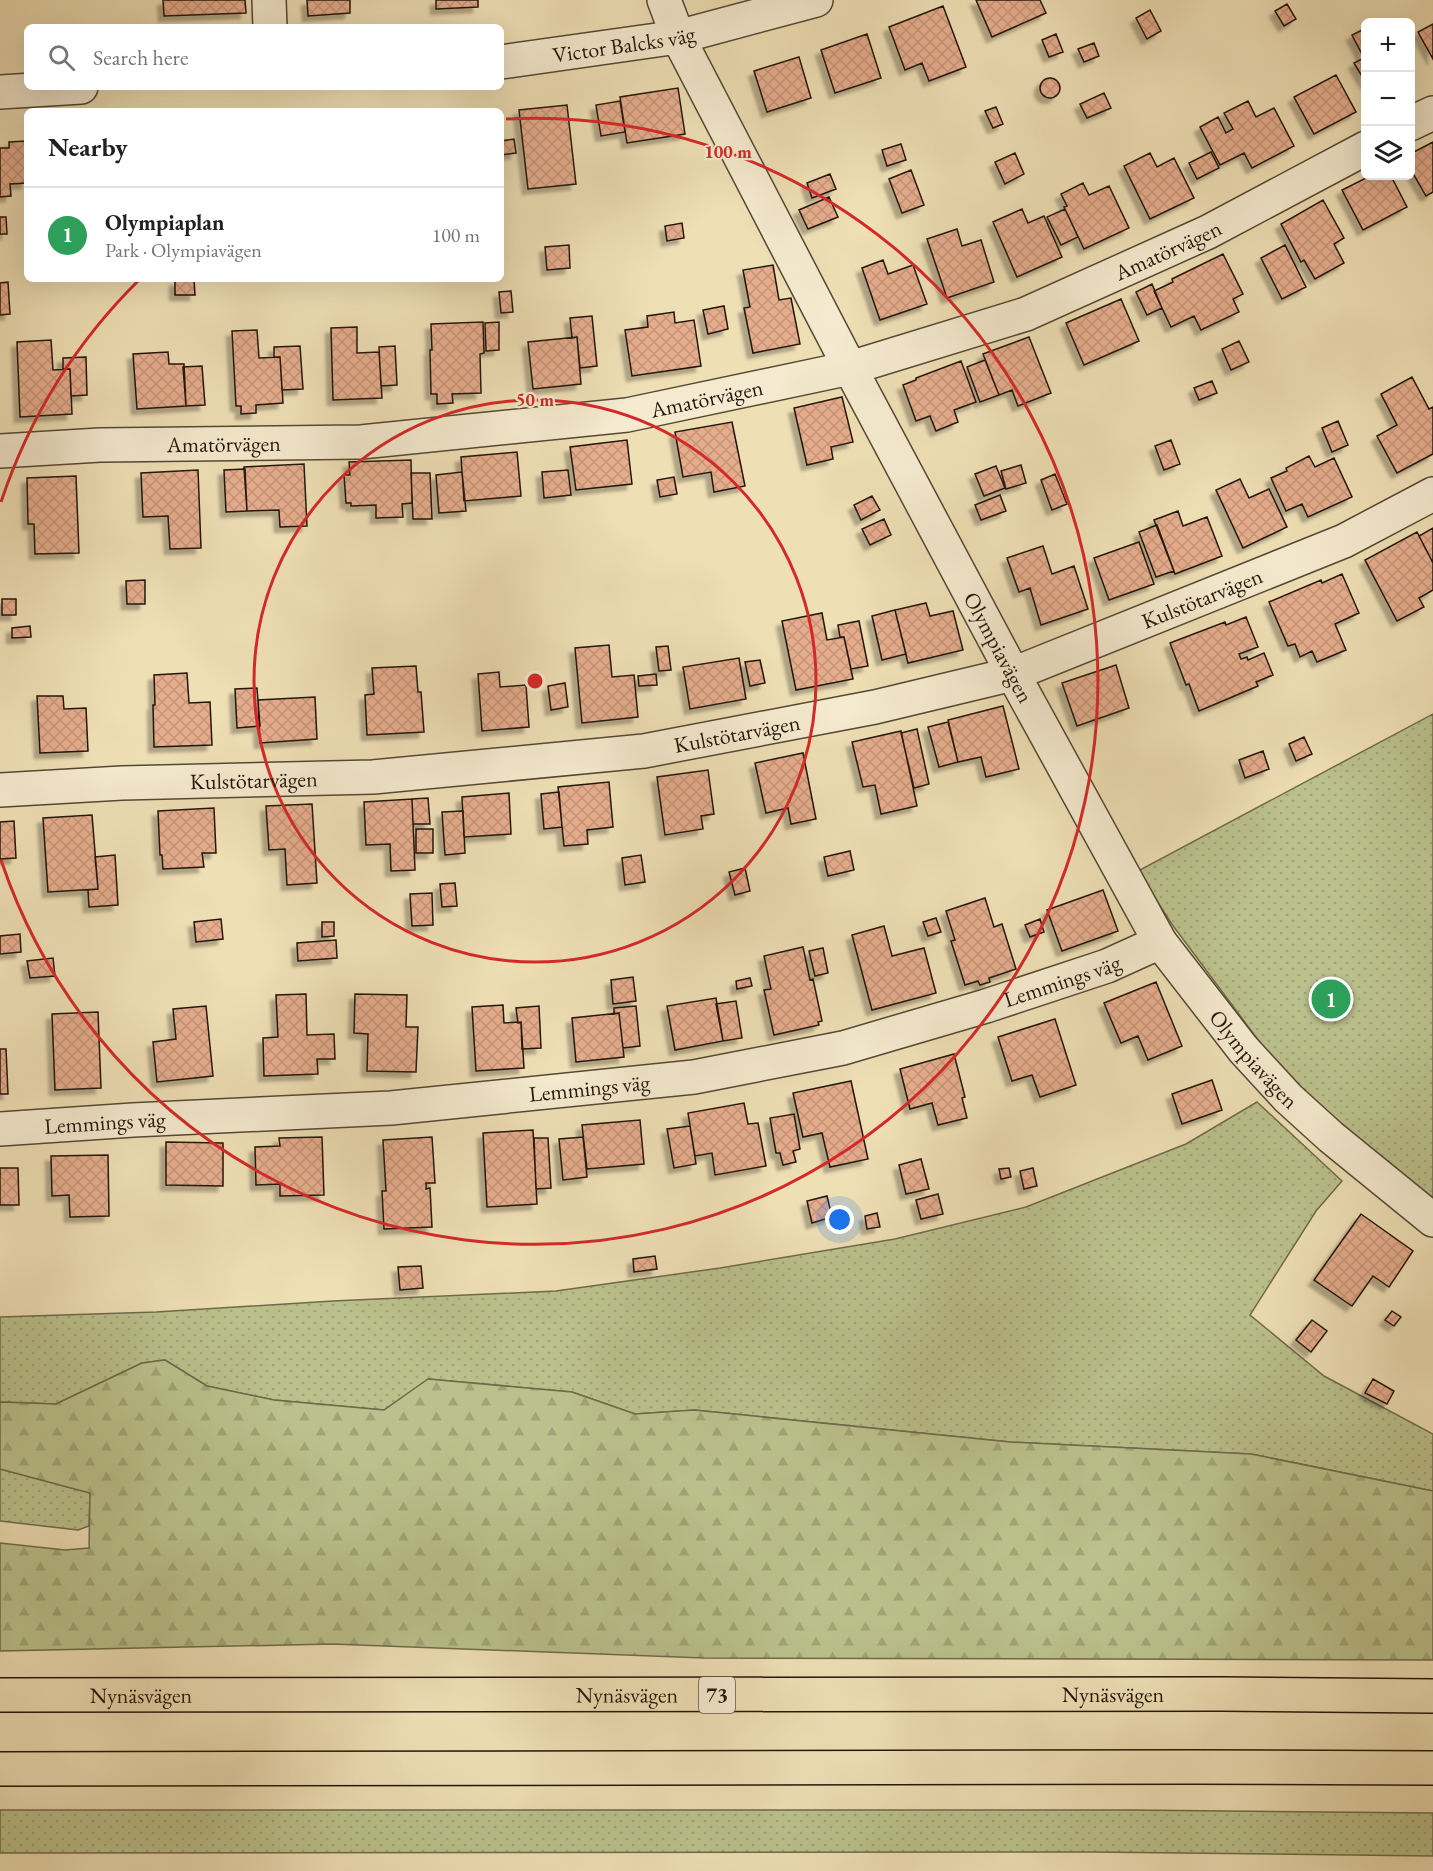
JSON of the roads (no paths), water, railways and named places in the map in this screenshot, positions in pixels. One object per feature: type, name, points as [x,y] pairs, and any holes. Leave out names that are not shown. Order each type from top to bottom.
[{"type":"highway","name":"Nynäsvägen","points":[[0,1695],[1222,1694],[1433,1696]]},
{"type":"highway","points":[[0,1769],[1433,1768]]},
{"type":"street","points":[[269,0],[270,24]]},
{"type":"street","name":"Olympiavägen","points":[[664,0],[678,37],[850,368],[1013,674],[1160,942],[1243,1049],[1288,1098],[1331,1137],[1433,1220]]},
{"type":"street","name":"Victor Balcks väg","points":[[504,62],[678,37],[816,0]]},
{"type":"street","points":[[0,92],[32,90]]},
{"type":"street","points":[[1415,121],[1433,112]]},
{"type":"street","name":"Amatörvägen","points":[[0,451],[100,445],[372,441],[627,415],[850,368],[1026,314],[1208,232],[1361,150]]},
{"type":"street","name":"Kulstötarvägen","points":[[0,790],[122,783],[373,777],[644,751],[875,707],[1013,674],[1344,541],[1433,494]]},
{"type":"street","name":"Lemmings väg","points":[[0,1128],[392,1108],[694,1077],[854,1045],[987,1006],[1107,966],[1160,942]]},
{"type":"place","name":"Olympiaplan","points":[[1331,999]]}]
